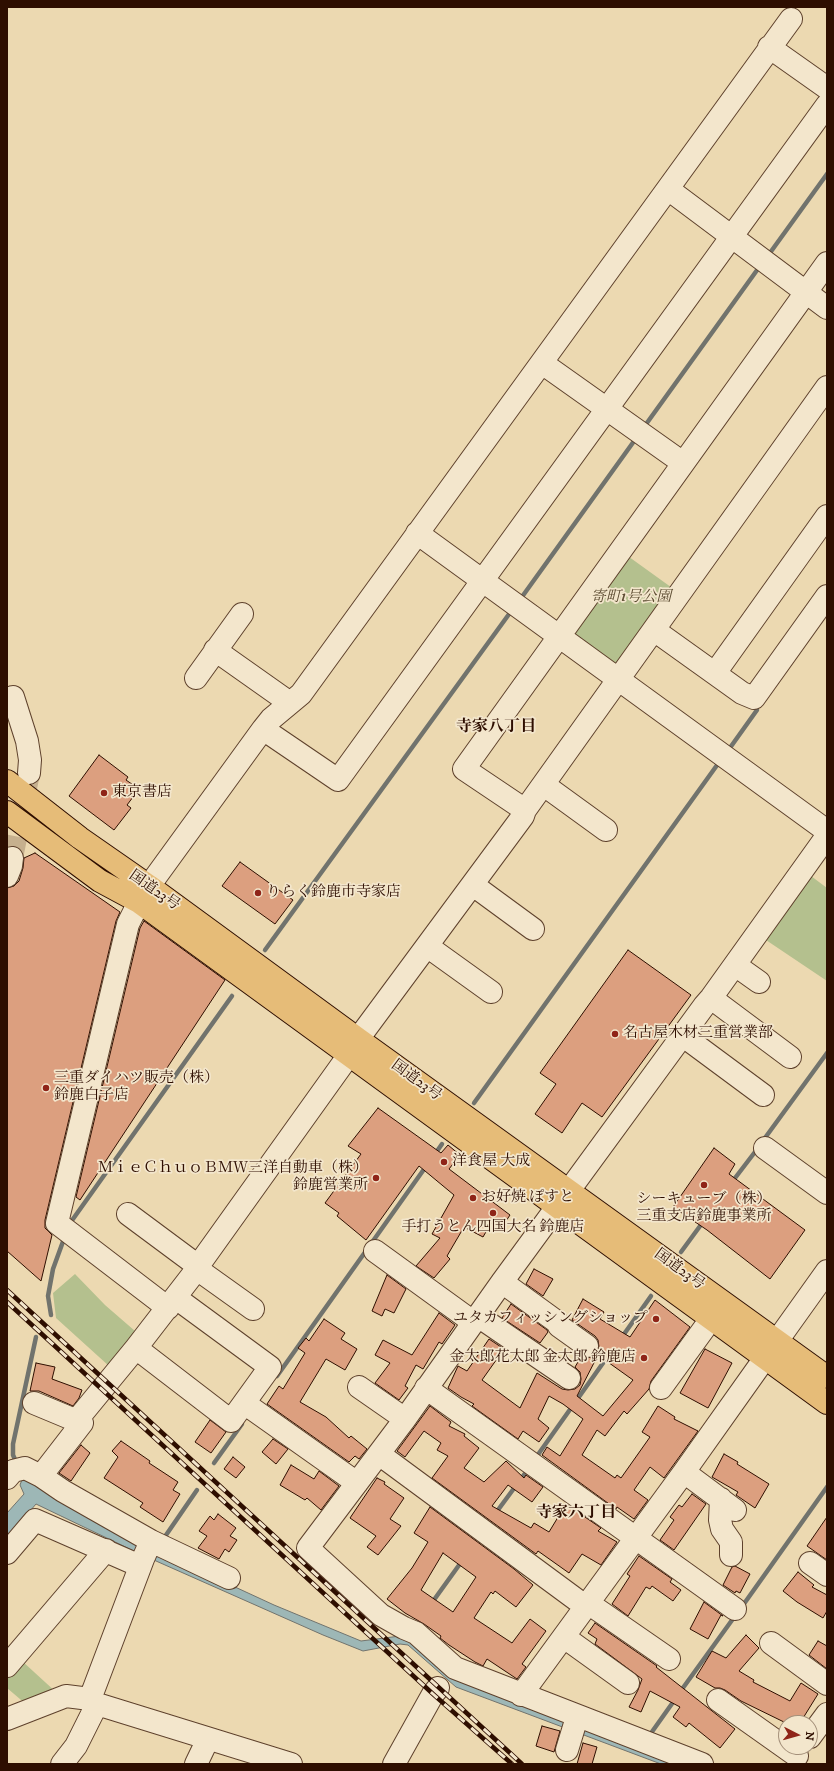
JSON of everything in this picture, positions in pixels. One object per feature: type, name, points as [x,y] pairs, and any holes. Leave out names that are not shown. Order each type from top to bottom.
[{"type":"highway","name":"国道23号","points":[[7,781],[80,838],[144,894],[353,1047],[563,1199],[777,1341],[827,1377]]},
{"type":"highway","name":"国道23号","points":[[7,813],[100,880],[144,894]]},
{"type":"highway","name":"国道23号","points":[[563,1199],[711,1319],[827,1403]]},
{"type":"street","points":[[136,1348],[231,1421],[270,1367],[66,1232],[57,1223],[128,924],[144,894],[263,729],[271,719],[300,694],[542,363],[769,47],[792,19]]},
{"type":"street","points":[[769,47],[827,88]]},
{"type":"street","points":[[263,729],[338,780],[827,105]]},
{"type":"street","points":[[668,189],[731,238],[827,308]]},
{"type":"street","points":[[525,810],[464,769],[558,635],[827,263]]},
{"type":"street","points":[[542,363],[683,463]]},
{"type":"street","points":[[76,1421],[120,1370],[198,1268],[353,1047],[523,816],[525,810],[827,387]]},
{"type":"street","points":[[715,673],[827,516]]},
{"type":"street","points":[[417,533],[827,831]]},
{"type":"street","points":[[654,630],[742,694],[754,698],[827,596]]},
{"type":"street","points":[[196,678],[242,614]]},
{"type":"street","points":[[215,650],[290,703]]},
{"type":"street","points":[[13,697],[28,741],[30,760],[29,773]]},
{"type":"street","points":[[544,785],[606,830]]},
{"type":"street","points":[[702,1764],[573,1730],[521,1695],[455,1668],[416,1633],[381,1615],[308,1548],[405,1419],[502,1282],[711,998],[827,836]]},
{"type":"street","points":[[473,885],[533,929]]},
{"type":"street","points":[[427,946],[492,992]]},
{"type":"street","points":[[735,965],[759,982]]},
{"type":"street","points":[[711,998],[790,1057]]},
{"type":"street","points":[[682,1036],[763,1095]]},
{"type":"street","points":[[765,1148],[827,1193]]},
{"type":"street","points":[[128,1214],[253,1308]]},
{"type":"street","points":[[376,1251],[476,1319],[569,1378]]},
{"type":"street","points":[[777,1341],[827,1271]]},
{"type":"street","points":[[502,1282],[587,1346]]},
{"type":"street","points":[[661,1388],[711,1319]]},
{"type":"street","points":[[521,1695],[634,1538],[684,1472],[765,1358]]},
{"type":"street","points":[[358,1386],[405,1419]]},
{"type":"street","points":[[426,1388],[735,1609]]},
{"type":"street","points":[[17,1474],[82,1423],[34,1403]]},
{"type":"street","points":[[244,1403],[356,1483]]},
{"type":"street","points":[[379,1454],[586,1605],[669,1659]]},
{"type":"street","points":[[684,1472],[728,1504],[720,1520],[722,1529],[731,1542],[731,1555]]},
{"type":"street","points":[[17,1474],[63,1491],[145,1555]]},
{"type":"street","points":[[7,1553],[35,1520],[106,1550],[145,1555],[229,1578]]},
{"type":"street","points":[[7,1666],[106,1550]]},
{"type":"street","points":[[62,1764],[76,1746],[94,1701],[145,1555]]},
{"type":"street","points":[[564,1637],[628,1683]]},
{"type":"street","points":[[771,1643],[827,1684]]},
{"type":"street","points":[[394,1764],[433,1694],[438,1688]]},
{"type":"street","points":[[7,1719],[66,1696],[94,1701],[291,1764]]},
{"type":"street","points":[[718,1700],[797,1756]]},
{"type":"street","points":[[818,1726],[827,1714]]},
{"type":"street","points":[[196,1764],[208,1738]]},
{"type":"green space","name":"寄町1号公園","points":[[625,554],[675,590],[620,663],[609,664],[573,639],[570,628]]},
{"type":"green space","points":[[807,873],[827,888],[827,981],[760,936]]},
{"type":"green space","points":[[75,1274],[105,1305],[135,1331],[109,1366],[56,1318],[53,1293]]},
{"type":"green space","points":[[22,1661],[57,1693],[27,1705],[7,1688],[7,1678]]},
{"type":"water","points":[[23,1477],[168,1556],[274,1605],[361,1641],[400,1636],[684,1764],[661,1764],[456,1687],[408,1645],[400,1644],[363,1651],[323,1635],[138,1553],[36,1504],[7,1538],[7,1513],[24,1494],[20,1485]]},
{"type":"building","name":"東京書店","points":[[99,755],[128,777],[126,780],[139,789],[127,805],[131,808],[114,830],[69,796]]},
{"type":"building","name":"三重ダイハツ販売（株） 鈴鹿白子店","points":[[35,853],[120,912],[116,921],[45,1220],[45,1228],[52,1235],[41,1281],[7,1251],[7,888],[14,886],[19,881],[24,858]]},
{"type":"building","name":"りらく鈴鹿市寺家店","points":[[240,862],[293,900],[275,924],[222,886]]},
{"type":"building","points":[[144,921],[225,980],[80,1200],[76,1197],[140,928]]},
{"type":"building","name":"名古屋木材三重営業部","points":[[628,950],[691,995],[602,1117],[582,1103],[562,1133],[535,1114],[556,1084],[540,1073]]},
{"type":"building","name":"ＭｉｅＣｈｕｏＢＭＷ三洋自動車（株） 鈴鹿営業所","points":[[378,1108],[441,1153],[448,1145],[460,1155],[449,1169],[510,1215],[500,1230],[491,1223],[483,1237],[464,1227],[447,1256],[450,1259],[434,1278],[416,1266],[440,1238],[432,1234],[454,1195],[419,1166],[366,1240],[337,1216],[339,1213],[325,1203],[361,1154],[348,1146]]},
{"type":"building","points":[[714,1148],[735,1164],[729,1174],[805,1230],[770,1279],[707,1230],[673,1207]]},
{"type":"building","points":[[534,1269],[553,1279],[543,1296],[526,1284]]},
{"type":"building","points":[[387,1275],[406,1289],[394,1313],[385,1309],[382,1316],[372,1311]]},
{"type":"building","points":[[583,1299],[604,1312],[600,1319],[630,1337],[655,1300],[690,1327],[651,1381],[649,1389],[627,1414],[624,1411],[605,1436],[597,1430],[582,1455],[615,1478],[617,1475],[621,1478],[650,1437],[642,1432],[658,1406],[675,1417],[674,1419],[698,1431],[664,1478],[650,1467],[634,1490],[648,1500],[634,1519],[617,1507],[616,1509],[542,1455],[547,1447],[560,1456],[583,1419],[563,1404],[549,1396],[538,1419],[549,1428],[539,1442],[523,1431],[518,1439],[472,1406],[474,1404],[448,1388],[458,1366],[467,1371],[489,1339],[504,1349],[482,1380],[520,1408],[537,1373],[562,1389],[575,1389],[580,1385],[581,1379],[580,1372],[575,1367],[581,1357],[593,1357],[597,1353],[599,1347],[598,1340],[595,1336],[572,1320]],"holes":[[[598,1355],[633,1380],[603,1416],[577,1396]]]},
{"type":"building","points":[[511,1304],[547,1330],[548,1332],[540,1343],[502,1318]]},
{"type":"building","points":[[439,1313],[455,1325],[442,1344],[439,1342],[423,1369],[416,1365],[405,1386],[408,1388],[399,1400],[375,1383],[390,1363],[375,1355],[383,1340],[412,1355]]},
{"type":"building","points":[[324,1319],[345,1333],[341,1339],[357,1349],[345,1370],[326,1359],[300,1402],[326,1417],[349,1438],[351,1436],[367,1449],[359,1459],[355,1456],[349,1462],[267,1404],[279,1386],[283,1389],[305,1353],[298,1348],[306,1338],[309,1341]]},
{"type":"building","points":[[705,1349],[732,1363],[708,1408],[680,1393]]},
{"type":"building","points":[[36,1363],[55,1367],[52,1379],[82,1390],[79,1398],[73,1406],[39,1391],[30,1391]]},
{"type":"building","points":[[430,1406],[451,1422],[449,1426],[465,1434],[464,1436],[479,1448],[464,1468],[484,1482],[506,1461],[524,1478],[526,1475],[543,1487],[532,1502],[508,1485],[492,1506],[531,1528],[534,1523],[549,1532],[566,1504],[601,1528],[598,1531],[617,1542],[601,1565],[582,1554],[569,1573],[538,1551],[536,1554],[432,1478],[448,1456],[437,1450],[441,1443],[424,1431],[405,1457],[397,1451]]},
{"type":"building","points":[[210,1420],[226,1432],[211,1453],[195,1442]]},
{"type":"building","points":[[273,1439],[288,1449],[276,1464],[262,1452]]},
{"type":"building","points":[[121,1441],[150,1461],[149,1463],[178,1482],[173,1490],[180,1494],[163,1522],[140,1507],[143,1503],[104,1478],[118,1457],[112,1451]]},
{"type":"building","points":[[81,1445],[90,1453],[71,1481],[59,1473]]},
{"type":"building","points":[[724,1454],[769,1484],[755,1508],[736,1495],[738,1492],[712,1477]]},
{"type":"building","points":[[233,1457],[245,1467],[236,1478],[224,1469]]},
{"type":"building","points":[[291,1465],[314,1479],[319,1471],[339,1486],[321,1510],[307,1498],[305,1500],[280,1485]]},
{"type":"building","points":[[377,1478],[385,1482],[384,1484],[404,1498],[390,1519],[401,1526],[378,1555],[367,1547],[376,1536],[350,1518]]},
{"type":"building","points":[[692,1494],[706,1504],[674,1550],[660,1540],[674,1520],[670,1517],[679,1505],[682,1507]]},
{"type":"building","points":[[430,1507],[514,1569],[533,1585],[516,1607],[495,1591],[493,1594],[491,1592],[474,1618],[512,1643],[530,1619],[546,1631],[522,1664],[526,1667],[517,1679],[487,1659],[483,1666],[475,1662],[449,1645],[440,1638],[441,1636],[405,1613],[387,1599],[412,1568],[428,1542],[414,1533]],"holes":[[[443,1553],[476,1577],[453,1612],[421,1590]]]},
{"type":"building","points":[[218,1514],[236,1528],[230,1536],[237,1540],[229,1552],[225,1549],[219,1559],[198,1548],[207,1536],[199,1531],[210,1516],[214,1520]]},
{"type":"building","points":[[827,1517],[827,1560],[807,1546]]},
{"type":"building","points":[[639,1556],[672,1579],[670,1582],[681,1590],[673,1601],[652,1586],[650,1589],[646,1587],[628,1616],[612,1604],[630,1576],[627,1574]]},
{"type":"building","points":[[735,1566],[750,1574],[740,1593],[736,1591],[735,1593],[723,1585],[732,1567]]},
{"type":"building","points":[[798,1572],[814,1585],[812,1587],[827,1595],[827,1611],[823,1618],[797,1602],[783,1591]]},
{"type":"building","points":[[704,1602],[723,1616],[721,1615],[708,1639],[690,1629]]},
{"type":"building","points":[[595,1623],[657,1666],[656,1667],[735,1729],[720,1748],[689,1723],[686,1727],[673,1717],[680,1707],[650,1691],[641,1712],[629,1707],[642,1679],[595,1644],[597,1639],[588,1633]]},
{"type":"building","points":[[746,1635],[759,1648],[739,1671],[754,1680],[753,1682],[790,1701],[801,1683],[818,1694],[805,1715],[778,1715],[778,1719],[741,1701],[725,1690],[715,1688],[696,1677],[712,1651],[726,1658]]},
{"type":"building","points":[[818,1641],[827,1646],[827,1669],[809,1655]]},
{"type":"building","points":[[542,1726],[560,1731],[554,1752],[536,1746]]},
{"type":"building","points":[[583,1743],[597,1747],[592,1764],[577,1764]]},
{"type":"waterway","points":[[767,257],[827,174]]},
{"type":"waterway","points":[[644,427],[760,266]]},
{"type":"waterway","points":[[519,601],[637,437]]},
{"type":"waterway","points":[[265,950],[512,610]]},
{"type":"waterway","points":[[727,752],[757,710]]},
{"type":"waterway","points":[[474,1103],[720,761]]},
{"type":"waterway","points":[[68,1226],[232,996]]},
{"type":"waterway","points":[[762,1142],[827,1053]]},
{"type":"waterway","points":[[435,1154],[442,1144]]},
{"type":"waterway","points":[[732,1182],[758,1148]]},
{"type":"waterway","points":[[277,1376],[427,1165]]},
{"type":"waterway","points":[[681,1252],[703,1222]]},
{"type":"waterway","points":[[51,1315],[48,1296],[53,1269],[65,1236]]},
{"type":"waterway","points":[[622,1337],[651,1296]]},
{"type":"waterway","points":[[17,1464],[13,1455],[13,1444],[36,1337]]},
{"type":"waterway","points":[[537,1456],[608,1356]]},
{"type":"waterway","points":[[214,1463],[242,1424]]},
{"type":"waterway","points":[[495,1514],[529,1468]]},
{"type":"waterway","points":[[741,1608],[827,1487]]},
{"type":"waterway","points":[[164,1538],[197,1490]]},
{"type":"waterway","points":[[431,1604],[462,1561]]},
{"type":"waterway","points":[[680,1692],[735,1616]]},
{"type":"waterway","points":[[649,1736],[676,1698]]},
{"type":"tunnel","points":[[12,858],[28,778]]},
{"type":"railway","points":[[7,1290],[522,1764]]},
{"type":"railway","points":[[7,1302],[433,1694],[512,1764]]},
{"type":"place","name":"東京書店","points":[[104,793]]},
{"type":"place","name":"りらく鈴鹿市寺家店","points":[[258,893]]},
{"type":"place","name":"名古屋木材三重営業部","points":[[615,1034]]},
{"type":"place","name":"三重ダイハツ販売（株） 鈴鹿白子店","points":[[46,1088]]},
{"type":"place","name":"洋食屋 大成","points":[[444,1162]]},
{"type":"place","name":"ＭｉｅＣｈｕｏＢＭＷ三洋自動車（株） 鈴鹿営業所","points":[[376,1178]]},
{"type":"place","name":"シーキューブ（株） 三重支店鈴鹿事業所","points":[[704,1185]]},
{"type":"place","name":"お好焼 ぽすと","points":[[473,1198]]},
{"type":"place","name":"手打うとん四国大名 鈴鹿店","points":[[493,1213]]},
{"type":"place","name":"ユタカフィッシングショップ","points":[[656,1319]]},
{"type":"place","name":"金太郎花太郎 金太郎 鈴鹿店","points":[[644,1358]]},
{"type":"district","name":"寺家八丁目","points":[[496,728]]},
{"type":"district","name":"寺家六丁目","points":[[576,1514]]}]
